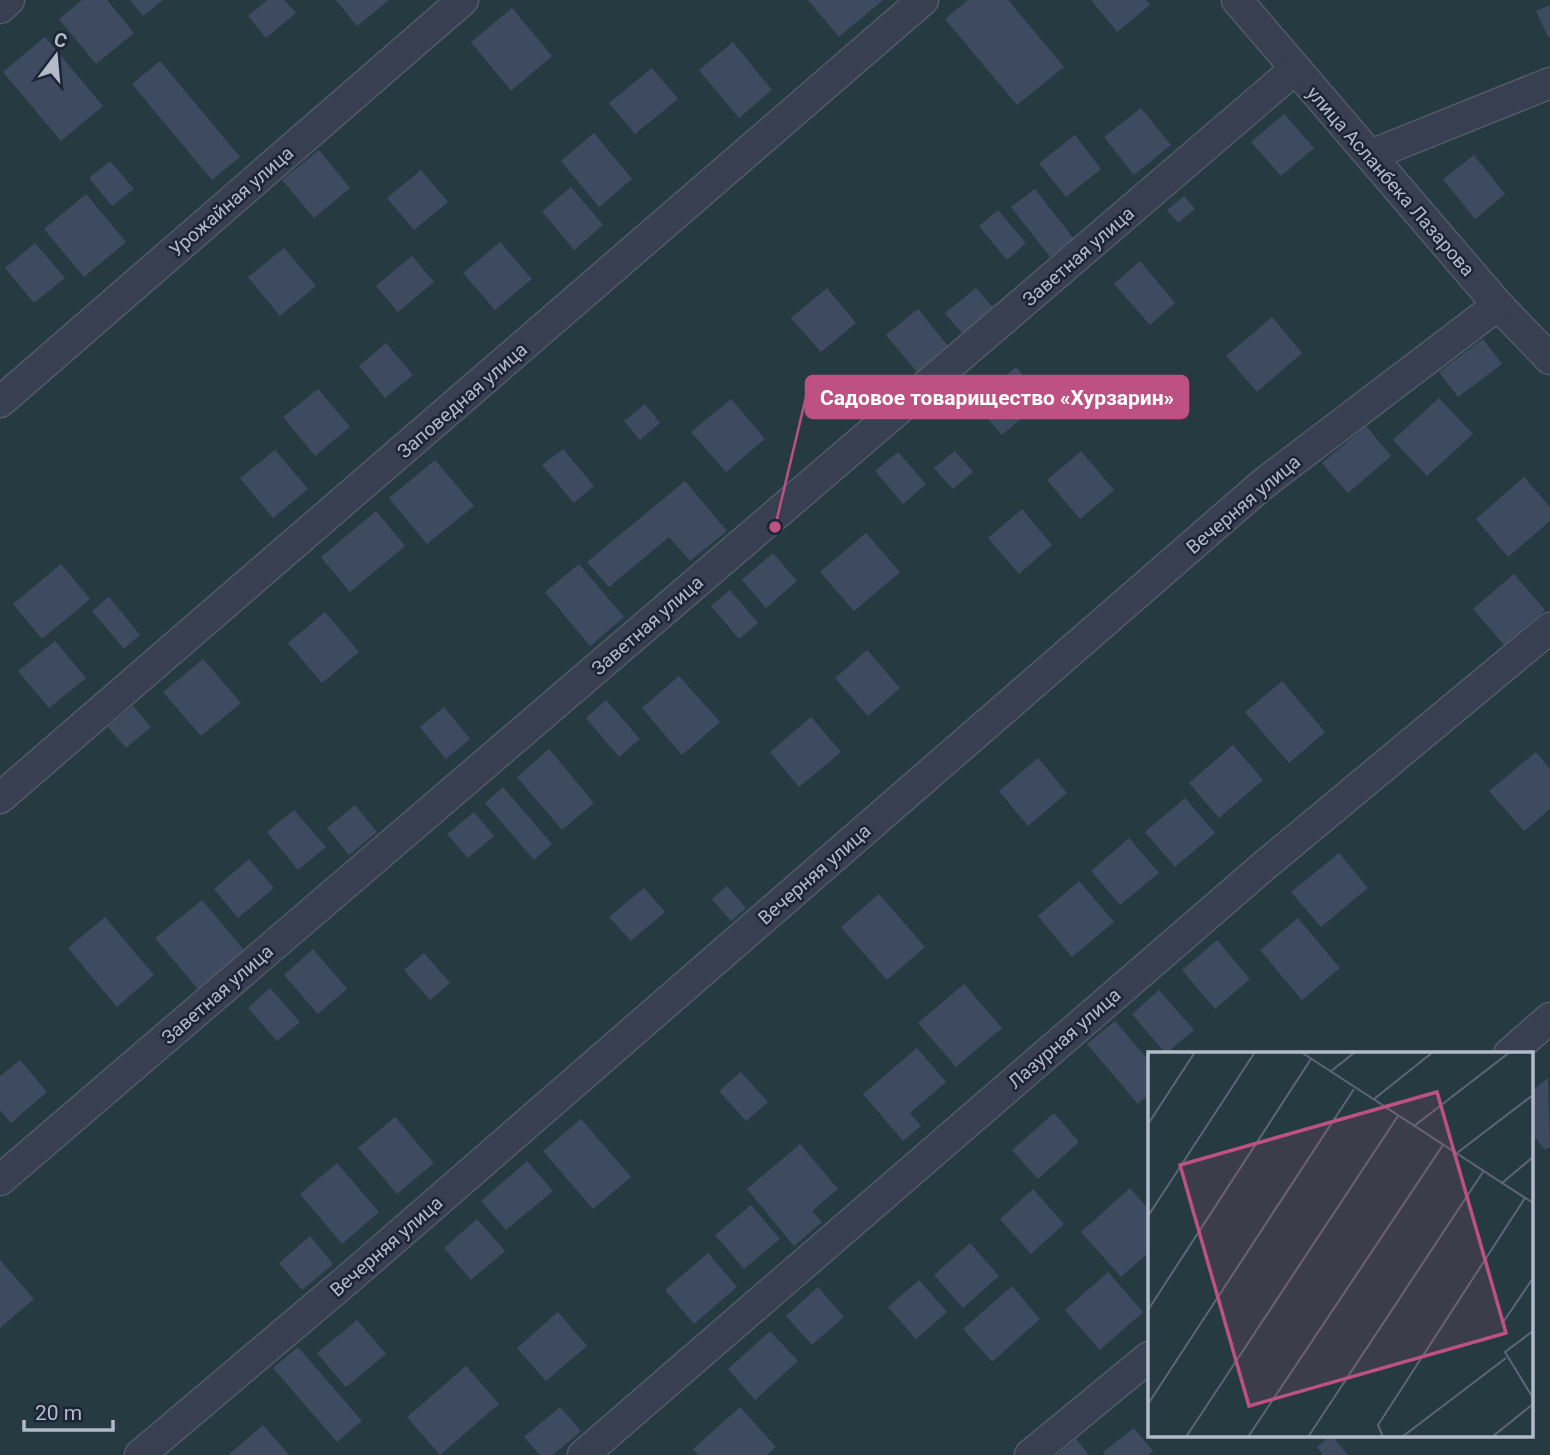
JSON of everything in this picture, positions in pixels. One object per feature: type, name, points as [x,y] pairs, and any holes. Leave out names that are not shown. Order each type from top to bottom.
[{"type":"street","points":[[0,8],[9,0]]},
{"type":"street","name":"Урожайная улица","points":[[0,402],[463,0]]},
{"type":"street","name":"Заповедная улица","points":[[0,798],[923,0]]},
{"type":"street","name":"улица Асланбека Лазарова","points":[[1237,0],[1294,70],[1371,155],[1498,305],[1550,359]]},
{"type":"street","name":"Заветная улица","points":[[0,1180],[1294,70]]},
{"type":"street","points":[[1371,155],[1550,83]]},
{"type":"street","name":"Вечерняя улица","points":[[140,1455],[358,1270],[1264,483],[1498,305]]},
{"type":"street","name":"Лазурная улица","points":[[583,1455],[1255,874],[1550,628]]},
{"type":"street","points":[[1511,1052],[1550,1018]]},
{"type":"street","points":[[1030,1455],[1148,1358]]},
{"type":"green space","points":[[0,0],[1550,0],[1550,1455],[0,1455]]},
{"type":"building","points":[[82,0],[107,0],[134,33],[96,64],[59,19]]},
{"type":"building","points":[[130,0],[163,0],[143,16]]},
{"type":"building","points":[[267,0],[284,0],[296,13],[266,38],[248,16]]},
{"type":"building","points":[[336,0],[389,0],[357,26]]},
{"type":"building","points":[[808,0],[883,0],[839,37]]},
{"type":"building","points":[[968,0],[1008,0],[1064,67],[1017,105],[945,19]]},
{"type":"building","points":[[1091,0],[1146,0],[1150,5],[1117,32]]},
{"type":"building","points":[[1550,5],[1550,36],[1548,37],[1536,11]]},
{"type":"building","points":[[512,8],[552,56],[511,91],[471,42]]},
{"type":"building","points":[[45,37],[103,106],[61,141],[3,72]]},
{"type":"building","points":[[733,42],[772,90],[739,118],[699,70]]},
{"type":"building","points":[[160,61],[240,157],[212,180],[132,84]]},
{"type":"building","points":[[652,68],[678,99],[635,134],[609,103]]},
{"type":"building","points":[[1141,108],[1171,145],[1134,175],[1104,137]]},
{"type":"building","points":[[1284,114],[1314,148],[1281,176],[1251,142]]},
{"type":"building","points":[[594,133],[632,179],[599,207],[561,161]]},
{"type":"building","points":[[1075,135],[1101,169],[1066,197],[1039,163]]},
{"type":"building","points":[[319,150],[350,188],[314,218],[282,180]]},
{"type":"building","points":[[1474,155],[1505,194],[1475,219],[1443,179]]},
{"type":"building","points":[[110,161],[134,189],[112,206],[89,178]]},
{"type":"building","points":[[421,170],[448,202],[414,230],[387,198]]},
{"type":"building","points":[[571,187],[603,225],[574,250],[542,211]]},
{"type":"building","points":[[1035,189],[1074,239],[1050,257],[1011,207]]},
{"type":"building","points":[[86,194],[126,242],[84,277],[44,229]]},
{"type":"building","points":[[1184,196],[1195,209],[1178,223],[1167,210]]},
{"type":"building","points":[[998,210],[1026,243],[1007,260],[979,226]]},
{"type":"building","points":[[500,242],[532,279],[495,310],[463,273]]},
{"type":"building","points":[[35,243],[65,278],[34,303],[5,268]]},
{"type":"building","points":[[284,248],[316,286],[280,316],[248,277]]},
{"type":"building","points":[[412,256],[434,282],[398,312],[376,286]]},
{"type":"building","points":[[1140,261],[1175,303],[1150,325],[1114,284]]},
{"type":"building","points":[[827,288],[856,323],[821,352],[791,318]]},
{"type":"building","points":[[976,288],[996,311],[965,337],[945,313]]},
{"type":"building","points":[[918,309],[948,346],[917,372],[886,335]]},
{"type":"building","points":[[1272,317],[1302,353],[1257,392],[1226,356]]},
{"type":"building","points":[[1483,339],[1502,364],[1458,397],[1439,372]]},
{"type":"building","points":[[386,343],[413,375],[385,398],[359,366]]},
{"type":"building","points":[[1016,367],[1044,399],[1002,435],[974,403]]},
{"type":"building","points":[[318,389],[350,427],[315,456],[283,417]]},
{"type":"building","points":[[1439,398],[1473,434],[1427,476],[1393,440]]},
{"type":"building","points":[[731,399],[765,439],[726,472],[691,432]]},
{"type":"building","points":[[645,404],[660,423],[640,440],[624,421]]},
{"type":"building","points":[[1366,426],[1391,456],[1348,493],[1322,463]]},
{"type":"building","points":[[563,449],[594,486],[574,503],[542,465]]},
{"type":"building","points":[[275,450],[308,489],[273,518],[240,478]]},
{"type":"building","points":[[955,451],[973,472],[953,489],[934,468]]},
{"type":"building","points":[[1081,451],[1114,490],[1080,519],[1047,480]]},
{"type":"building","points":[[898,452],[926,484],[903,504],[875,471]]},
{"type":"building","points":[[435,460],[474,506],[427,544],[389,498]]},
{"type":"building","points":[[1524,477],[1550,507],[1550,521],[1508,557],[1476,519]]},
{"type":"building","points":[[685,481],[727,531],[690,561],[669,537],[609,587],[587,562]]},
{"type":"building","points":[[1022,509],[1052,545],[1019,574],[988,538]]},
{"type":"building","points":[[376,511],[405,546],[350,592],[321,557]]},
{"type":"building","points":[[866,533],[900,572],[854,611],[820,572]]},
{"type":"building","points":[[773,553],[797,581],[766,608],[742,580]]},
{"type":"building","points":[[61,564],[90,599],[42,639],[13,604]]},
{"type":"building","points":[[579,564],[624,617],[590,646],[545,592]]},
{"type":"building","points":[[1514,574],[1545,610],[1504,645],[1473,609]]},
{"type":"building","points":[[730,590],[758,623],[739,639],[711,606]]},
{"type":"building","points":[[109,597],[140,635],[124,649],[92,611]]},
{"type":"building","points":[[325,612],[359,652],[322,683],[288,643]]},
{"type":"building","points":[[55,641],[86,678],[49,708],[18,671]]},
{"type":"building","points":[[867,650],[900,688],[868,716],[835,678]]},
{"type":"building","points":[[203,659],[241,703],[201,736],[163,692]]},
{"type":"building","points":[[679,676],[720,722],[682,755],[642,708]]},
{"type":"building","points":[[1282,681],[1325,732],[1289,763],[1245,712]]},
{"type":"building","points":[[606,700],[640,739],[619,757],[586,718]]},
{"type":"building","points":[[133,706],[151,727],[126,748],[108,727]]},
{"type":"building","points":[[444,707],[470,739],[446,759],[420,727]]},
{"type":"building","points":[[811,717],[841,752],[799,787],[770,752]]},
{"type":"building","points":[[1233,745],[1263,780],[1219,818],[1189,783]]},
{"type":"building","points":[[549,749],[594,803],[562,830],[517,777]]},
{"type":"building","points":[[1536,752],[1550,769],[1550,809],[1524,831],[1489,791]]},
{"type":"building","points":[[1038,758],[1067,793],[1028,826],[999,791]]},
{"type":"building","points":[[503,787],[552,844],[534,860],[485,803]]},
{"type":"building","points":[[1185,798],[1215,833],[1175,867],[1145,832]]},
{"type":"building","points":[[355,805],[377,832],[349,855],[327,828]]},
{"type":"building","points":[[294,810],[326,847],[298,870],[267,832]]},
{"type":"building","points":[[474,812],[494,836],[468,858],[447,834]]},
{"type":"building","points":[[1129,838],[1159,873],[1120,905],[1091,871]]},
{"type":"building","points":[[1339,853],[1368,888],[1321,927],[1291,892]]},
{"type":"building","points":[[249,859],[274,888],[238,918],[214,889]]},
{"type":"building","points":[[1079,881],[1114,922],[1072,957],[1038,916]]},
{"type":"building","points":[[727,886],[746,908],[731,921],[712,899]]},
{"type":"building","points":[[644,888],[665,912],[631,941],[609,917]]},
{"type":"building","points":[[879,894],[925,947],[887,980],[841,927]]},
{"type":"building","points":[[202,900],[248,955],[201,993],[155,938]]},
{"type":"building","points":[[105,917],[154,975],[117,1007],[68,948]]},
{"type":"building","points":[[1298,918],[1340,968],[1302,1000],[1260,950]]},
{"type":"building","points":[[1217,940],[1250,979],[1215,1009],[1182,970]]},
{"type":"building","points":[[313,949],[347,989],[318,1014],[284,975]]},
{"type":"building","points":[[424,953],[450,983],[430,1000],[404,970]]},
{"type":"building","points":[[964,984],[1002,1028],[956,1067],[918,1023]]},
{"type":"building","points":[[270,988],[300,1022],[277,1041],[248,1008]]},
{"type":"building","points":[[1159,990],[1194,1030],[1168,1052],[1164,1052],[1132,1014]]},
{"type":"building","points":[[1115,1021],[1148,1060],[1148,1095],[1138,1104],[1087,1044]]},
{"type":"building","points":[[917,1048],[946,1082],[910,1113],[921,1126],[903,1141],[863,1094]]},
{"type":"building","points":[[20,1060],[47,1092],[11,1123],[0,1110],[0,1076]]},
{"type":"building","points":[[741,1072],[768,1102],[746,1121],[719,1091]]},
{"type":"building","points":[[1548,1078],[1550,1147],[1545,1150],[1532,1134],[1532,1091]]},
{"type":"building","points":[[1054,1113],[1079,1142],[1038,1179],[1012,1150]]},
{"type":"building","points":[[395,1117],[434,1163],[397,1194],[358,1148]]},
{"type":"building","points":[[581,1119],[631,1177],[593,1209],[543,1151]]},
{"type":"building","points":[[800,1144],[838,1189],[812,1211],[822,1222],[794,1246],[747,1189]]},
{"type":"building","points":[[527,1161],[553,1191],[506,1230],[481,1201]]},
{"type":"building","points":[[337,1163],[379,1212],[342,1244],[300,1194]]},
{"type":"building","points":[[1130,1188],[1148,1209],[1148,1253],[1121,1277],[1081,1232]]},
{"type":"building","points":[[1033,1189],[1064,1224],[1031,1254],[1000,1219]]},
{"type":"building","points":[[751,1205],[780,1239],[744,1269],[715,1235]]},
{"type":"building","points":[[477,1219],[505,1251],[471,1280],[444,1248]]},
{"type":"building","points":[[310,1236],[333,1264],[302,1290],[279,1263]]},
{"type":"building","points":[[970,1243],[999,1276],[963,1308],[934,1275]]},
{"type":"building","points":[[708,1253],[737,1287],[694,1324],[665,1290]]},
{"type":"building","points":[[0,1260],[34,1299],[0,1328]]},
{"type":"building","points":[[1108,1272],[1143,1312],[1100,1350],[1065,1310]]},
{"type":"building","points":[[919,1280],[947,1312],[916,1339],[888,1307]]},
{"type":"building","points":[[1012,1286],[1040,1319],[992,1362],[963,1329]]},
{"type":"building","points":[[818,1287],[844,1317],[812,1345],[786,1316]]},
{"type":"building","points":[[558,1312],[587,1346],[546,1381],[517,1348]]},
{"type":"building","points":[[357,1320],[386,1354],[346,1387],[317,1353]]},
{"type":"building","points":[[770,1331],[798,1361],[755,1400],[728,1369]]},
{"type":"building","points":[[298,1347],[362,1421],[337,1442],[273,1368]]},
{"type":"building","points":[[466,1366],[499,1404],[440,1455],[407,1417]]},
{"type":"building","points":[[560,1407],[581,1431],[553,1455],[540,1455],[524,1437]]},
{"type":"building","points":[[740,1407],[776,1447],[767,1455],[699,1455],[693,1449]]},
{"type":"building","points":[[263,1425],[289,1455],[228,1455]]},
{"type":"building","points":[[1134,1428],[1153,1451],[1148,1455],[1105,1455],[1103,1452]]},
{"type":"building","points":[[1328,1438],[1334,1438],[1348,1455],[1323,1455],[1317,1447]]},
{"type":"building","points":[[1076,1439],[1089,1455],[1057,1455]]},
{"type":"place","name":"Садовое товарищество «Хурзарин»","points":[[775,527]]}]
